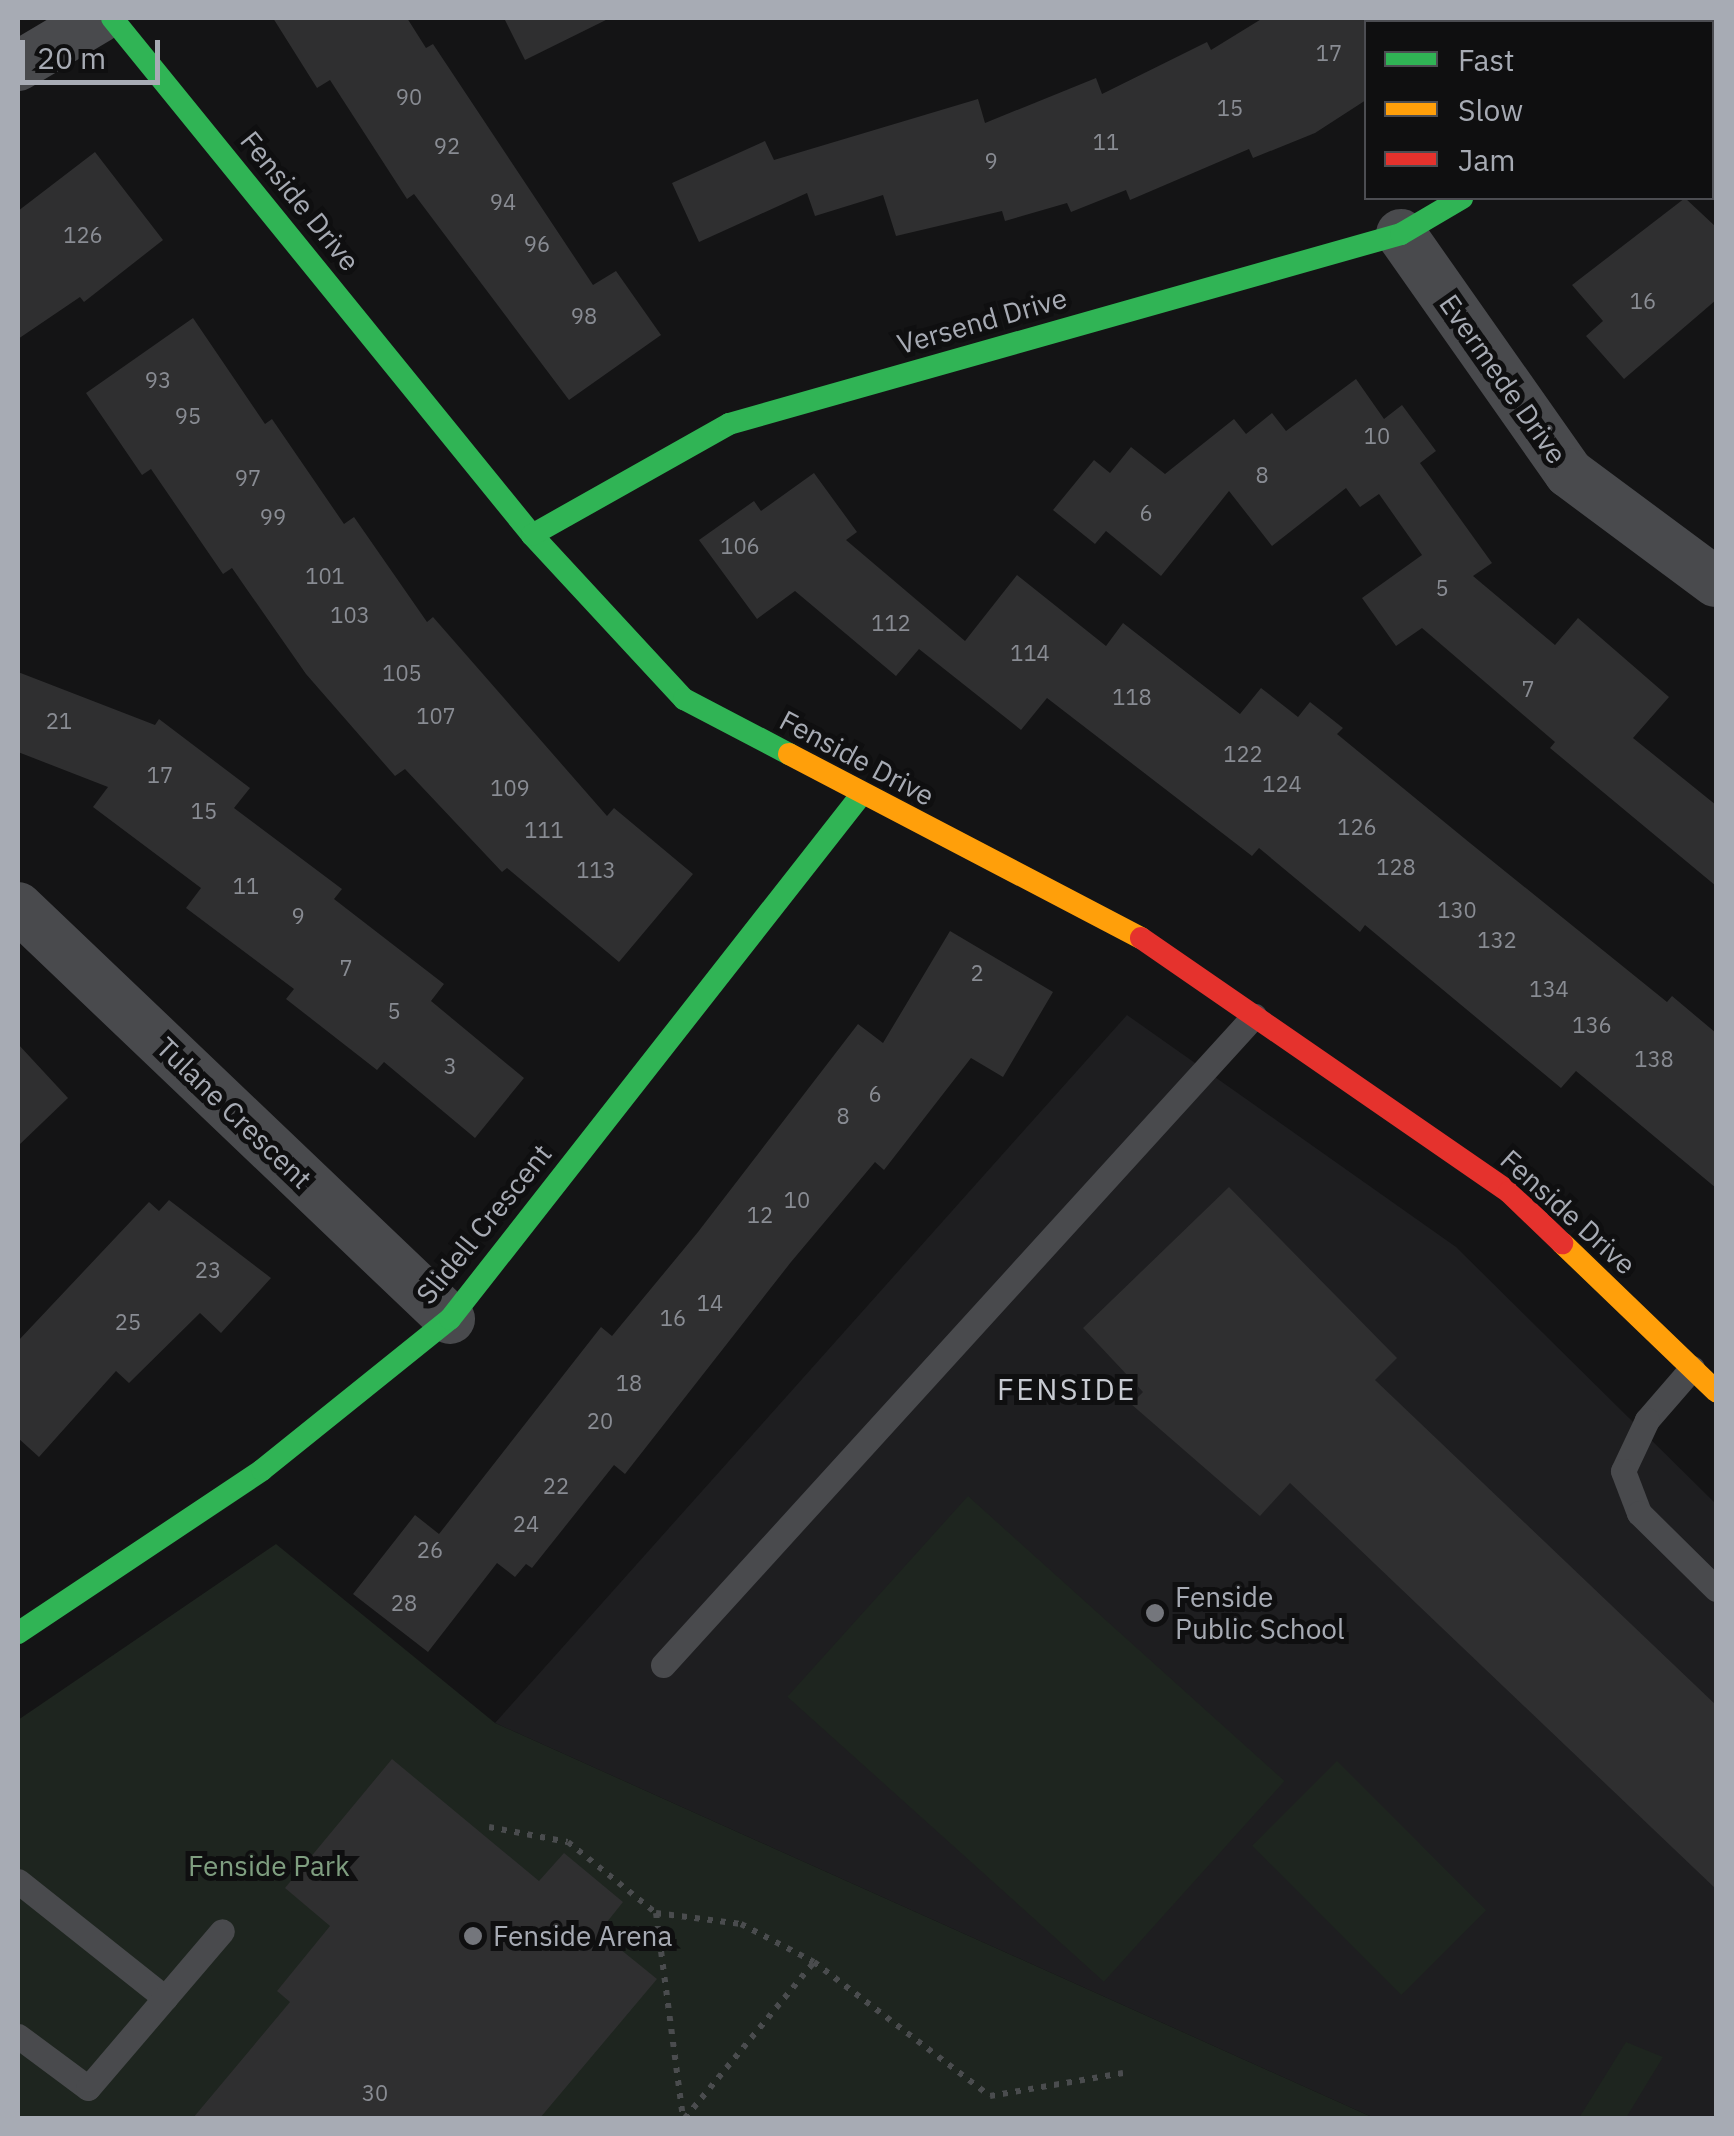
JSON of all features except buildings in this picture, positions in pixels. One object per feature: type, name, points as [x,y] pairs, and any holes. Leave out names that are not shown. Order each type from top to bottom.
[{"type":"street","points":[[18,66],[98,18]]},
{"type":"street","name":"Fenside Drive","points":[[112,18],[532,535],[684,700],[861,796],[1134,933],[1509,1192],[1716,1392]]},
{"type":"street","name":"Versend Drive","points":[[532,535],[729,424],[1401,234],[1459,200]]},
{"type":"street","name":"Evermede Drive","points":[[1401,234],[1569,473],[1716,582]]},
{"type":"street","name":"Slidell Crescent","points":[[18,1633],[262,1470],[450,1320],[861,796]]},
{"type":"street","name":"Tulane Crescent","points":[[18,907],[450,1320]]},
{"type":"lane","points":[[663,1666],[1254,1016]]},
{"type":"lane","points":[[1692,1368],[1647,1420],[1623,1471],[1639,1513],[1716,1589]]},
{"type":"lane","points":[[18,1880],[165,1998]]},
{"type":"lane","points":[[18,2036],[88,2088],[222,1931]]},
{"type":"path","points":[[489,1827],[568,1842],[656,1912],[741,1924],[814,1962],[990,2096],[1123,2073]]},
{"type":"path","points":[[656,1912],[684,2118]]},
{"type":"path","points":[[684,2118],[814,1962]]},
{"type":"shaded area","points":[[1716,18],[1716,196],[1714,20],[1520,20]]},
{"type":"shaded area","name":"Fenside Public School","points":[[1127,1015],[1456,1247],[1716,1504],[1716,2118],[1374,2118],[495,1723]]},
{"type":"green space","points":[[968,1496],[1285,1781],[1104,1982],[787,1697]]},
{"type":"green space","name":"Fenside Park","points":[[276,1544],[495,1723],[1374,2118],[18,2118],[18,1720]]},
{"type":"green space","points":[[1337,1761],[1486,1910],[1401,1995],[1252,1846]]},
{"type":"green space","points":[[1626,2042],[1663,2057],[1626,2118],[1579,2118]]},
{"type":"traffic: fast","points":[[112,18],[532,535],[684,699],[789,754]]},
{"type":"traffic: fast","points":[[532,535],[729,424],[1401,234],[1459,200]]},
{"type":"traffic: fast","points":[[18,1633],[262,1470],[450,1319],[861,795]]},
{"type":"traffic: slow","points":[[789,754],[1141,938]]},
{"type":"traffic: slow","points":[[1562,1243],[1716,1391]]},
{"type":"traffic: jam","points":[[1141,938],[1509,1192],[1562,1243]]},
{"type":"place","name":"Fenside Public School","points":[[1155,1613]]},
{"type":"place","name":"Fenside Arena","points":[[473,1936]]},
{"type":"district","name":"FENSIDE","points":[[1067,1389]]}]
